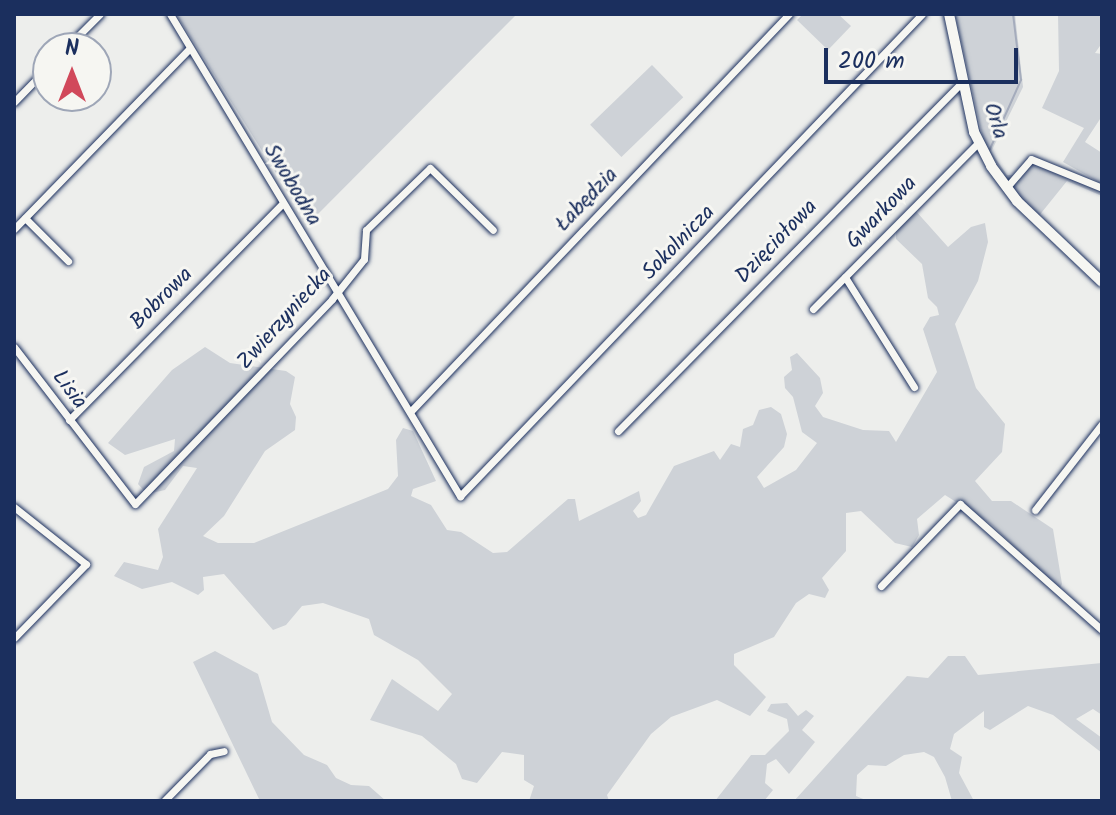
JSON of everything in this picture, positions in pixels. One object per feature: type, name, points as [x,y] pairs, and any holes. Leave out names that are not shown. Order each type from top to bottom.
[{"type":"street","points":[[82,32],[100,14]]},
{"type":"street","name":"Swobodna","points":[[170,14],[460,496]]},
{"type":"street","name":"Łabędzia","points":[[410,412],[789,14]]},
{"type":"street","name":"Sokolnicza","points":[[460,496],[922,14]]},
{"type":"street","name":"Orla","points":[[949,14],[978,143],[1006,188],[1102,282]]},
{"type":"street","points":[[14,229],[189,49]]},
{"type":"street","name":"Dzięciołowa","points":[[618,431],[963,81]]},
{"type":"street","points":[[14,102],[32,83]]},
{"type":"street","name":"Gwarkowa","points":[[813,309],[978,143]]},
{"type":"street","points":[[1006,188],[1031,159],[1102,188]]},
{"type":"street","name":"Zwierzyniecka","points":[[94,454],[135,504],[337,290],[364,259],[366,230],[430,168],[493,230]]},
{"type":"street","name":"Bobrowa","points":[[69,420],[282,204]]},
{"type":"street","points":[[25,218],[68,261]]},
{"type":"street","points":[[845,277],[914,387]]},
{"type":"street","name":"Lisia","points":[[14,347],[94,454]]},
{"type":"street","points":[[1035,510],[1102,424]]},
{"type":"street","points":[[881,586],[960,504],[1102,630]]},
{"type":"street","points":[[14,507],[86,564],[14,638]]},
{"type":"street","points":[[164,801],[210,754],[224,751]]},
{"type":"shaded area","points":[[176,14],[513,14],[515,16],[308,224]]},
{"type":"shaded area","points":[[803,14],[838,14],[851,26],[828,50],[797,20]]},
{"type":"shaded area","points":[[955,14],[1015,14],[1023,87],[991,152],[1007,175],[1013,175],[1009,182],[984,143]]},
{"type":"shaded area","points":[[1058,14],[1102,14],[1102,43],[1095,53],[1102,54],[1102,116],[1085,142],[1102,153],[1102,184],[1063,162],[1084,128],[1042,108],[1059,71]]},
{"type":"shaded area","points":[[652,65],[683,97],[621,157],[590,125]]},
{"type":"shaded area","points":[[1031,161],[1102,191],[1102,196],[1067,181],[1038,217],[1012,188]]},
{"type":"shaded area","points":[[914,209],[948,247],[971,227],[985,223],[988,242],[978,281],[955,324],[976,388],[1005,424],[1002,452],[975,481],[992,501],[1011,501],[1053,529],[1062,584],[1059,590],[991,524],[945,495],[917,519],[919,535],[912,547],[895,543],[861,511],[846,513],[846,551],[822,578],[829,590],[825,598],[809,594],[796,603],[774,637],[734,654],[734,665],[766,697],[750,716],[717,700],[671,717],[651,734],[607,795],[609,801],[529,801],[534,786],[524,780],[524,755],[502,752],[477,783],[462,779],[456,764],[422,736],[370,720],[392,679],[438,711],[452,694],[418,660],[374,635],[369,619],[323,603],[302,606],[286,625],[273,630],[224,574],[203,577],[204,590],[198,595],[172,582],[142,589],[114,576],[124,562],[158,570],[163,557],[158,529],[197,468],[183,466],[165,490],[147,494],[138,484],[144,467],[174,451],[175,439],[125,455],[108,443],[172,370],[205,347],[230,363],[286,371],[295,377],[290,404],[296,417],[295,430],[265,451],[224,516],[203,536],[218,543],[254,543],[388,489],[398,476],[396,440],[403,428],[413,431],[436,481],[413,489],[411,496],[431,505],[447,530],[461,532],[493,553],[507,552],[568,499],[575,499],[579,521],[639,491],[641,501],[633,511],[638,518],[646,515],[674,466],[714,451],[720,460],[731,444],[740,447],[743,429],[753,425],[759,410],[771,407],[781,414],[787,434],[784,447],[757,477],[764,488],[796,470],[817,443],[802,432],[793,397],[785,388],[784,377],[792,370],[790,357],[797,353],[820,378],[823,393],[815,406],[823,417],[863,430],[889,431],[896,442],[937,372],[923,329],[930,317],[939,315],[937,307],[928,298],[922,264],[896,239],[896,226]]},
{"type":"shaded area","points":[[215,651],[258,674],[272,722],[304,755],[327,765],[336,778],[351,785],[369,786],[386,801],[260,801],[193,662]]},
{"type":"shaded area","points":[[948,656],[965,656],[978,675],[1102,663],[1102,715],[1093,709],[1076,719],[1102,738],[1102,753],[1053,715],[1028,706],[990,730],[984,727],[984,711],[954,734],[950,749],[962,757],[959,773],[974,801],[952,801],[945,777],[934,757],[924,752],[904,755],[886,766],[868,765],[857,775],[856,796],[868,801],[794,801],[907,676],[928,678]]},
{"type":"shaded area","points":[[787,703],[798,716],[806,710],[814,716],[802,730],[815,742],[789,774],[776,759],[767,764],[765,783],[773,790],[764,801],[715,801],[751,755],[765,755],[789,731],[787,719],[767,711],[771,704]]},
{"type":"waterway","points":[[990,149],[1021,80],[1013,14]]}]
